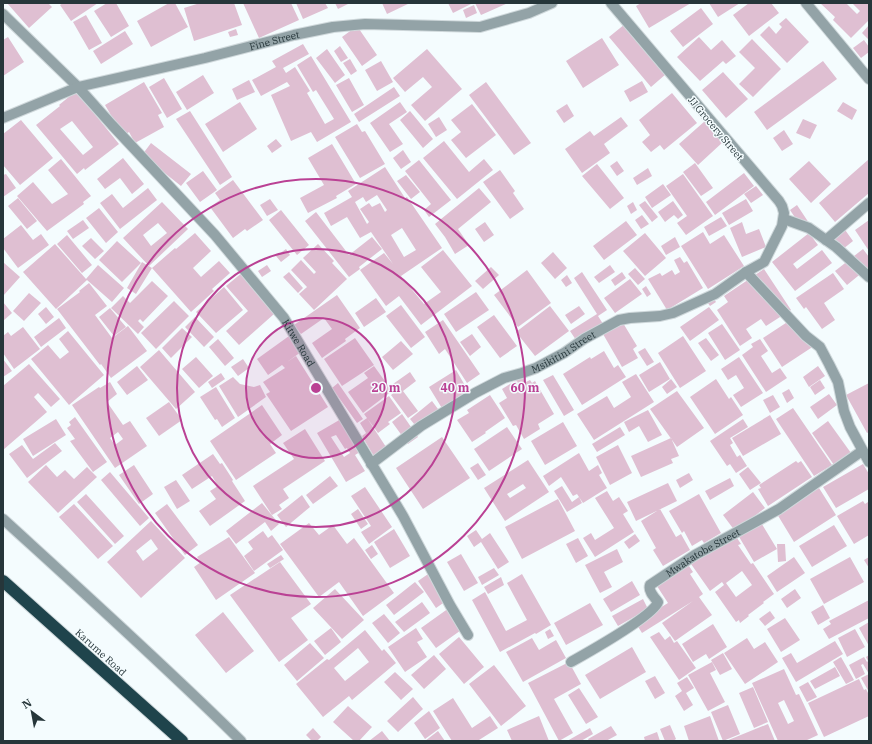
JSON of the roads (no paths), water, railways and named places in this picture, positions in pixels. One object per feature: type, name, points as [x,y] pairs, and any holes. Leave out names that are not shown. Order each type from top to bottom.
[{"type":"highway","name":"Karume Road","points":[[3,581],[182,741]]},
{"type":"street","name":"Fine Street","points":[[3,118],[78,87],[205,58],[294,35],[333,27],[365,24],[480,27],[529,13],[552,3]]},
{"type":"street","name":"JJ Grocery Street","points":[[611,3],[779,201],[784,213],[784,219]]},
{"type":"street","points":[[806,3],[869,79]]},
{"type":"street","name":"Kitwe Road","points":[[3,14],[78,87],[215,235],[284,318],[403,516],[450,604],[468,634]]},
{"type":"street","points":[[826,240],[869,203]]},
{"type":"street","points":[[784,219],[809,228],[836,247],[869,277]]},
{"type":"street","name":"Msikitini Street","points":[[371,464],[421,426],[480,390],[504,378],[536,368],[619,320],[660,316],[715,294],[746,272],[764,262],[784,219]]},
{"type":"street","points":[[746,272],[806,336],[820,346],[838,382],[844,411],[850,427],[862,452],[869,462]]},
{"type":"street","name":"Mwakatobe Street","points":[[571,662],[627,628],[655,607],[658,602],[650,592],[650,585],[695,555],[779,509],[862,452]]},
{"type":"street","points":[[3,519],[102,608],[241,741]]}]
